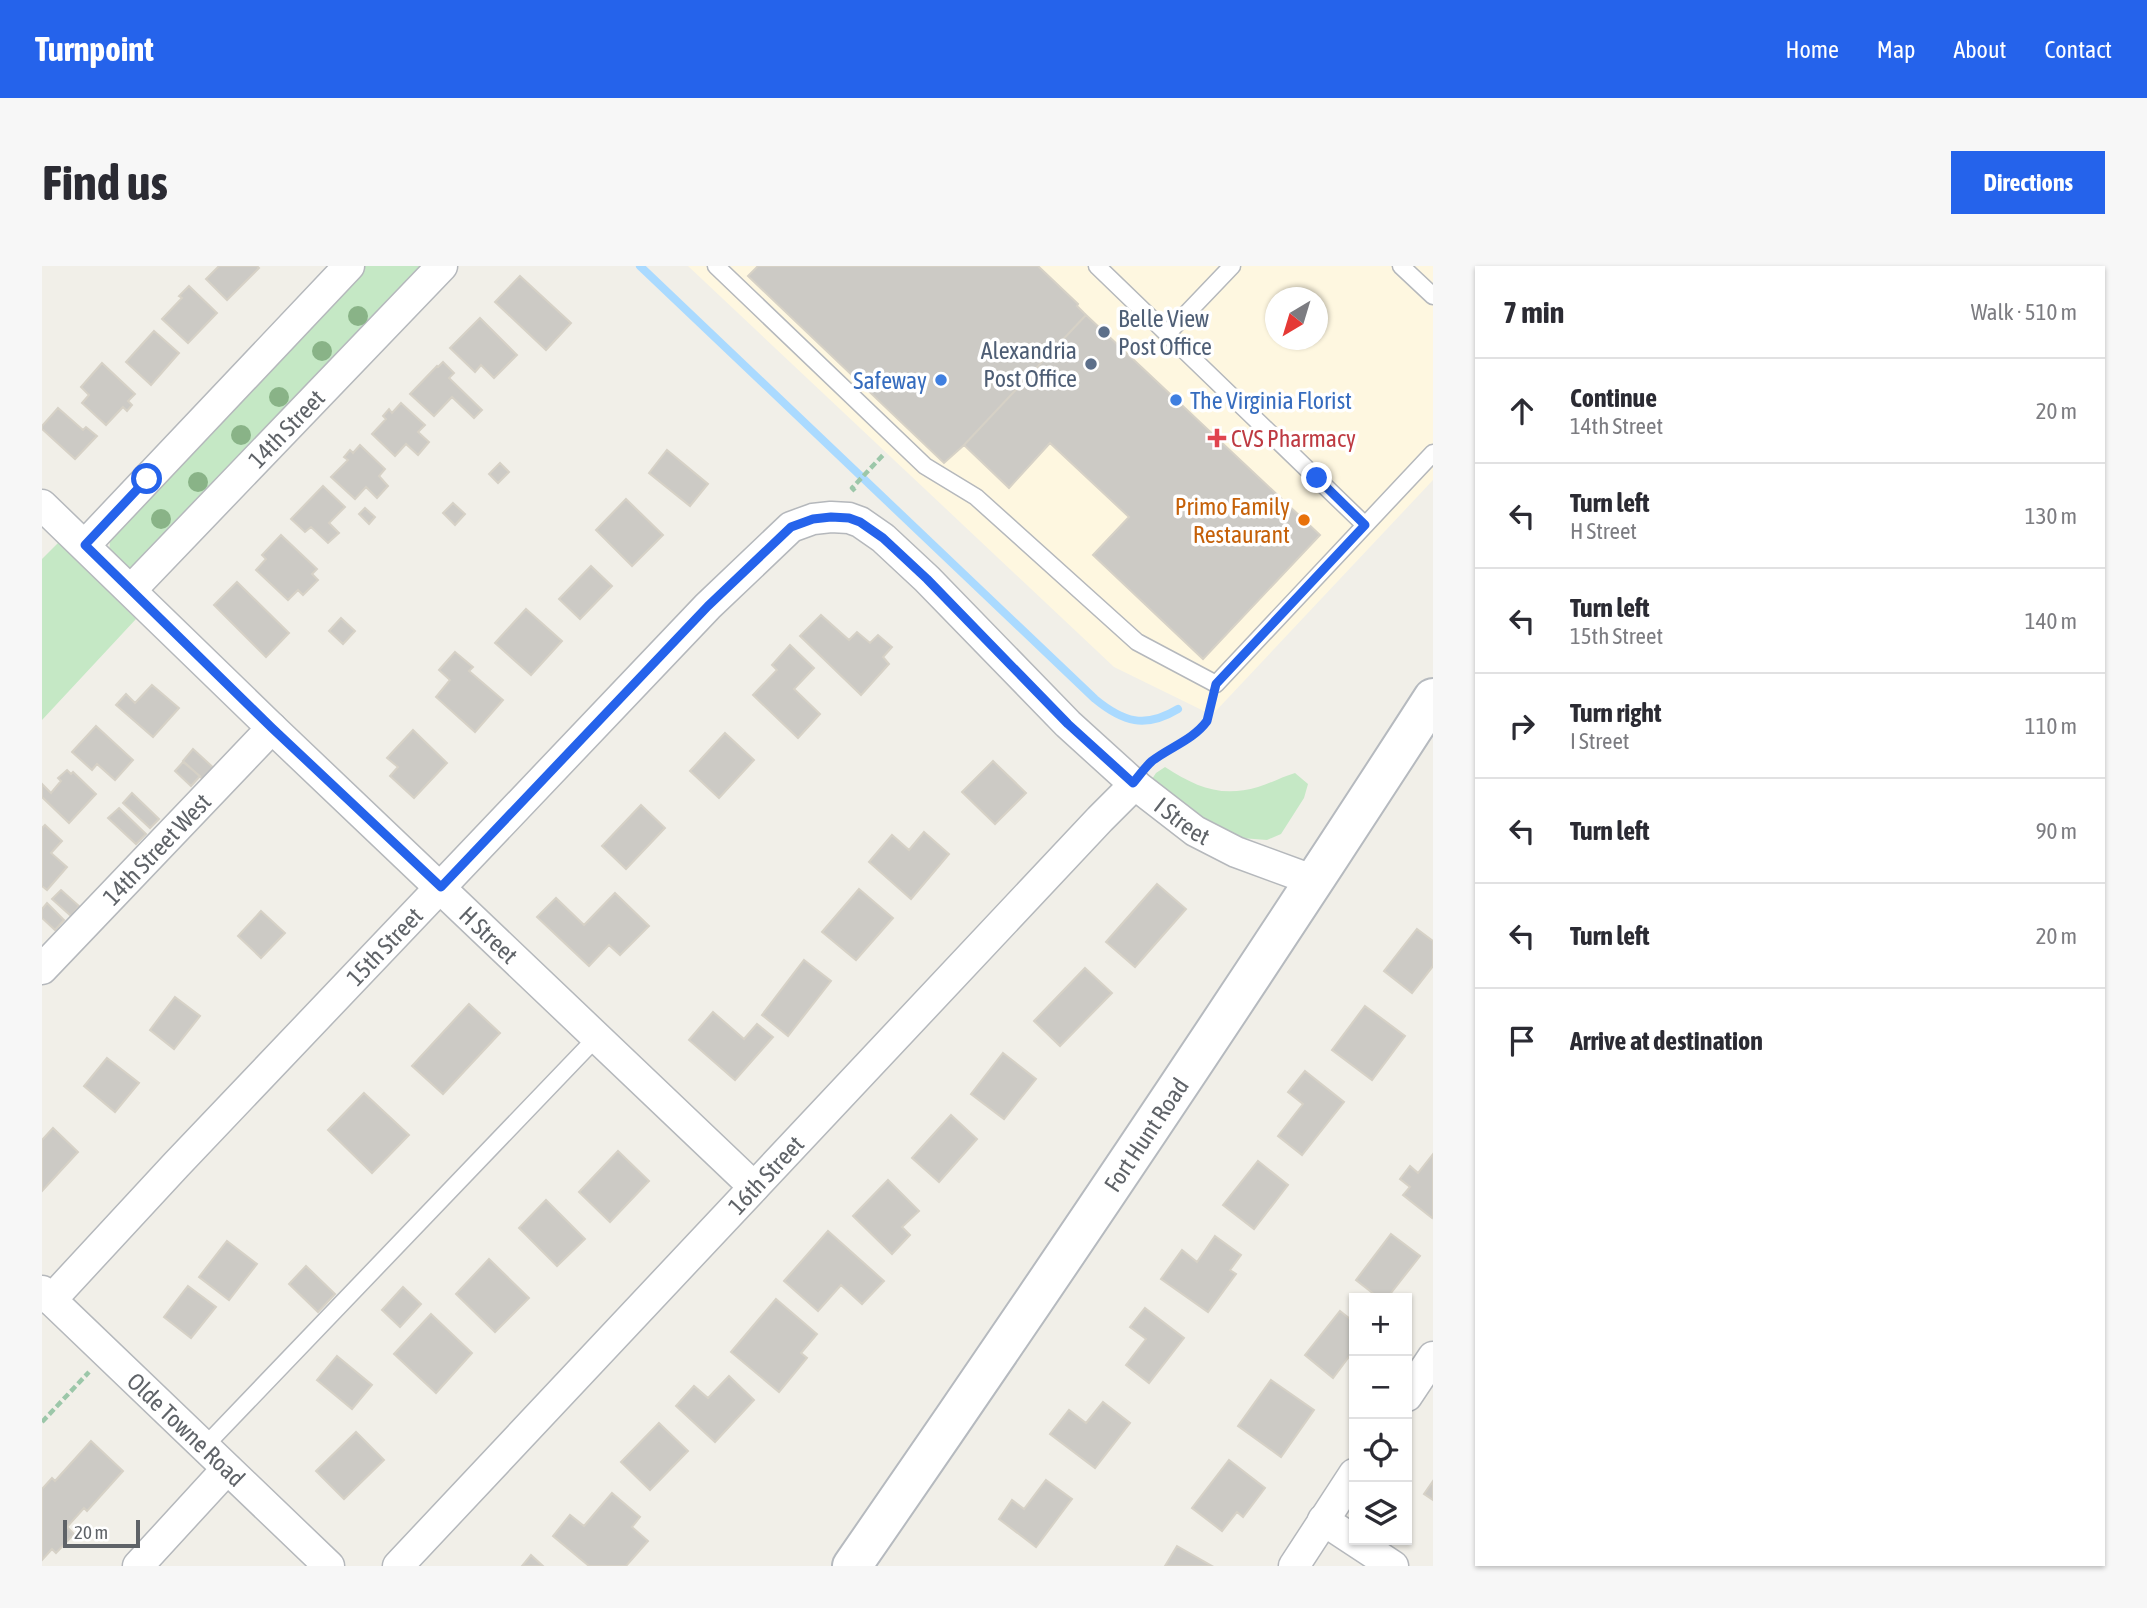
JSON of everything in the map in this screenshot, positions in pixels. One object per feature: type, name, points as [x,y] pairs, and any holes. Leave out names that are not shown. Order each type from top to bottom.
[{"type":"main road","name":"Fort Hunt Road","points":[[852,1566],[1034,1302],[1315,881],[1433,698]]},
{"type":"street","points":[[85,545],[349,266]]},
{"type":"street","name":"14th Street","points":[[131,590],[442,266]]},
{"type":"street","name":"H Street","points":[[42,505],[754,1187]]},
{"type":"street","name":"I Street","points":[[783,535],[791,527],[813,519],[849,518],[860,522],[883,538],[927,579],[1068,724],[1134,784],[1195,831],[1236,852],[1315,881]]},
{"type":"street","name":"15th Street","points":[[46,1296],[176,1165],[708,606],[783,535]]},
{"type":"street","name":"14th Street West","points":[[42,969],[272,728]]},
{"type":"street","name":"16th Street","points":[[398,1566],[1134,784]]},
{"type":"street","name":"Olde Towne Road","points":[[46,1296],[329,1566]]},
{"type":"street","points":[[1412,1388],[1433,1357]]},
{"type":"street","points":[[138,1566],[227,1469]]},
{"type":"street","points":[[1294,1566],[1349,1481]]},
{"type":"street","points":[[1323,1520],[1393,1566]]},
{"type":"lane","points":[[716,266],[925,466],[976,497],[1138,642],[1216,684],[1433,453]]},
{"type":"lane","points":[[1097,266],[1365,525]]},
{"type":"lane","points":[[1167,334],[1232,266]]},
{"type":"lane","points":[[1401,266],[1433,296]]},
{"type":"lane","points":[[204,1447],[598,1036]]},
{"type":"path","points":[[854,487],[870,468]]},
{"type":"path","points":[[1134,784],[1151,762],[1193,736],[1203,726],[1207,721],[1216,684]]},
{"type":"path","points":[[42,1422],[107,1354]]},
{"type":"shaded area","points":[[688,266],[1433,266],[1433,480],[1212,715],[1114,667]]},
{"type":"green space","points":[[364,266],[431,266],[138,568],[127,568],[109,553],[110,542],[121,527]]},
{"type":"green space","points":[[59,542],[136,619],[42,720],[42,559]]},
{"type":"green space","points":[[1165,767],[1198,785],[1220,791],[1258,787],[1295,773],[1308,784],[1304,798],[1281,834],[1267,840],[1241,838],[1214,831],[1150,782],[1156,773]]},
{"type":"building","points":[[219,266],[259,268],[227,300],[206,279]]},
{"type":"building","name":"Safeway","points":[[758,266],[1038,266],[1086,315],[944,463],[748,276]]},
{"type":"building","points":[[520,276],[571,323],[546,350],[495,302]]},
{"type":"building","points":[[189,286],[217,313],[188,343],[162,319],[182,298],[179,296]]},
{"type":"building","points":[[1086,315],[1320,535],[1203,659],[1093,555],[1129,517],[1050,443],[1009,488],[964,445]]},
{"type":"building","points":[[480,318],[517,355],[494,378],[481,365],[475,372],[450,348]]},
{"type":"building","points":[[154,331],[179,353],[151,385],[126,362]]},
{"type":"building","points":[[443,362],[454,373],[449,378],[482,410],[474,418],[452,397],[434,416],[410,394]]},
{"type":"building","points":[[102,363],[135,394],[128,401],[132,405],[127,411],[123,407],[106,425],[82,403],[89,395],[81,387]]},
{"type":"building","points":[[401,403],[425,425],[418,432],[429,442],[418,455],[406,444],[395,456],[372,434],[386,419],[383,416],[389,409],[392,413]]},
{"type":"building","points":[[58,408],[83,430],[86,427],[97,436],[75,459],[42,429]]},
{"type":"building","points":[[360,445],[385,469],[379,476],[388,486],[377,498],[366,487],[355,499],[331,477],[348,460],[344,457],[350,450],[353,453]]},
{"type":"building","points":[[667,450],[708,484],[690,506],[649,473]]},
{"type":"building","points":[[500,463],[509,472],[498,483],[489,474]]},
{"type":"building","points":[[323,486],[345,507],[329,523],[339,533],[328,543],[311,527],[305,532],[291,519]]},
{"type":"building","points":[[626,499],[663,535],[632,566],[596,530]]},
{"type":"building","points":[[453,503],[465,514],[455,525],[443,513]]},
{"type":"building","points":[[365,508],[375,517],[369,524],[359,514]]},
{"type":"building","points":[[281,535],[317,569],[312,574],[318,580],[303,595],[298,590],[288,600],[256,570],[266,559],[262,555]]},
{"type":"building","points":[[591,566],[612,586],[580,619],[559,599]]},
{"type":"building","points":[[237,582],[289,633],[266,657],[214,605]]},
{"type":"building","points":[[526,609],[562,641],[531,675],[495,643]]},
{"type":"building","points":[[821,615],[849,640],[857,632],[870,643],[878,635],[892,647],[883,657],[889,664],[861,695],[800,636]]},
{"type":"building","points":[[341,618],[355,631],[343,644],[329,631]]},
{"type":"building","points":[[790,645],[814,668],[794,689],[820,714],[798,738],[753,695],[777,670],[772,665]]},
{"type":"building","points":[[455,652],[473,667],[469,671],[503,700],[475,732],[436,697],[450,680],[439,670]]},
{"type":"building","points":[[152,685],[179,708],[153,737],[116,705],[126,694],[135,703]]},
{"type":"building","points":[[96,726],[133,760],[115,780],[97,764],[92,770],[72,752]]},
{"type":"building","points":[[413,730],[447,763],[414,798],[390,776],[398,767],[387,758]]},
{"type":"building","points":[[725,733],[754,760],[719,798],[690,771]]},
{"type":"building","points":[[193,749],[217,771],[207,783],[183,761]]},
{"type":"building","points":[[993,761],[1026,793],[995,824],[962,792]]},
{"type":"building","points":[[183,762],[200,776],[191,786],[175,771]]},
{"type":"building","points":[[67,770],[71,774],[73,772],[96,794],[69,823],[42,797],[42,784],[51,793],[61,781],[58,778]]},
{"type":"building","points":[[132,793],[159,819],[150,828],[123,803]]},
{"type":"building","points":[[641,805],[665,828],[626,869],[602,846]]},
{"type":"building","points":[[119,808],[146,834],[136,844],[108,818]]},
{"type":"building","points":[[45,825],[62,841],[51,853],[67,867],[47,890],[42,886],[42,828]]},
{"type":"building","points":[[924,832],[949,854],[911,899],[869,862],[892,835],[909,850]]},
{"type":"building","points":[[1157,884],[1186,909],[1135,967],[1106,942]]},
{"type":"building","points":[[859,889],[893,918],[856,960],[822,932]]},
{"type":"building","points":[[61,890],[79,906],[71,916],[52,899]]},
{"type":"building","points":[[615,893],[649,926],[620,955],[609,945],[589,966],[537,917],[556,898],[584,925]]},
{"type":"building","points":[[47,903],[64,920],[55,930],[42,918],[42,909]]},
{"type":"building","points":[[261,911],[285,933],[261,958],[238,936]]},
{"type":"building","points":[[1417,929],[1433,941],[1433,966],[1412,993],[1384,971]]},
{"type":"building","points":[[804,960],[831,981],[788,1036],[762,1015]]},
{"type":"building","points":[[1085,968],[1112,993],[1060,1046],[1034,1021]]},
{"type":"building","points":[[175,997],[200,1016],[174,1049],[150,1030]]},
{"type":"building","points":[[469,1004],[500,1033],[443,1094],[412,1066]]},
{"type":"building","points":[[1365,1006],[1405,1036],[1372,1080],[1332,1050]]},
{"type":"building","points":[[713,1012],[744,1039],[757,1024],[773,1037],[735,1080],[689,1040]]},
{"type":"building","points":[[1003,1053],[1036,1079],[1004,1119],[971,1094]]},
{"type":"building","points":[[107,1058],[139,1083],[115,1112],[84,1086]]},
{"type":"building","points":[[1305,1071],[1344,1102],[1302,1155],[1278,1136],[1303,1104],[1288,1092]]},
{"type":"building","points":[[364,1093],[409,1135],[372,1173],[328,1130]]},
{"type":"building","points":[[951,1115],[977,1139],[939,1182],[912,1158]]},
{"type":"building","points":[[53,1128],[78,1152],[42,1191],[42,1140]]},
{"type":"building","points":[[618,1151],[649,1181],[610,1222],[579,1192]]},
{"type":"building","points":[[1433,1154],[1432,1218],[1403,1195],[1410,1187],[1400,1179],[1410,1166],[1418,1173]]},
{"type":"building","points":[[1258,1161],[1288,1185],[1254,1229],[1223,1205]]},
{"type":"building","points":[[888,1180],[919,1211],[902,1227],[910,1235],[892,1254],[853,1216]]},
{"type":"building","points":[[546,1200],[585,1239],[557,1266],[519,1228]]},
{"type":"building","points":[[828,1231],[884,1281],[862,1304],[841,1285],[818,1311],[784,1281]]},
{"type":"building","points":[[1391,1234],[1420,1256],[1391,1293],[1373,1293],[1356,1280]]},
{"type":"building","points":[[1215,1236],[1241,1255],[1230,1270],[1236,1274],[1208,1312],[1161,1279],[1182,1250],[1197,1262]]},
{"type":"building","points":[[227,1241],[257,1264],[229,1300],[199,1277]]},
{"type":"building","points":[[489,1259],[529,1298],[495,1332],[456,1294]]},
{"type":"building","points":[[306,1266],[335,1294],[318,1312],[289,1284]]},
{"type":"building","points":[[188,1286],[216,1307],[191,1338],[164,1317]]},
{"type":"building","points":[[403,1287],[421,1304],[400,1327],[382,1310]]},
{"type":"building","points":[[776,1299],[817,1334],[801,1353],[807,1358],[779,1392],[731,1352]]},
{"type":"building","points":[[1145,1308],[1184,1338],[1149,1383],[1126,1365],[1146,1339],[1130,1327]]},
{"type":"building","points":[[1340,1311],[1349,1318],[1349,1357],[1333,1378],[1305,1355]]},
{"type":"building","points":[[431,1314],[472,1353],[436,1393],[394,1354]]},
{"type":"building","points":[[337,1356],[372,1385],[352,1409],[317,1380]]},
{"type":"building","points":[[729,1376],[754,1400],[715,1442],[676,1406],[694,1386],[708,1398]]},
{"type":"building","points":[[1271,1380],[1314,1410],[1281,1457],[1238,1426]]},
{"type":"building","points":[[1103,1402],[1130,1423],[1095,1468],[1050,1434],[1069,1410],[1086,1423]]},
{"type":"building","points":[[659,1423],[688,1451],[650,1490],[621,1462]]},
{"type":"building","points":[[356,1432],[384,1460],[344,1499],[316,1471]]},
{"type":"building","points":[[91,1441],[123,1471],[87,1511],[84,1508],[67,1527],[74,1534],[56,1553],[52,1549],[42,1560],[42,1489],[52,1478],[55,1481]]},
{"type":"building","points":[[1229,1460],[1265,1488],[1243,1517],[1237,1512],[1222,1531],[1192,1508]]},
{"type":"building","points":[[1046,1480],[1072,1499],[1036,1547],[999,1519],[1012,1500],[1024,1509]]},
{"type":"building","points":[[1433,1481],[1433,1500],[1424,1494]]},
{"type":"building","points":[[612,1493],[640,1517],[632,1527],[648,1541],[626,1566],[589,1566],[553,1536],[570,1515],[584,1526]]},
{"type":"building","points":[[1177,1546],[1212,1566],[1165,1566]]},
{"type":"building","points":[[531,1555],[543,1566],[522,1566]]},
{"type":"waterway","points":[[640,266],[1095,699],[1115,713],[1135,720],[1155,719],[1178,709]]},
{"type":"place","name":"Belle View Post Office","points":[[1104,332]]},
{"type":"place","name":"Alexandria Post Office","points":[[1091,364]]},
{"type":"place","name":"Safeway","points":[[941,380]]},
{"type":"place","name":"The Virginia Florist","points":[[1176,400]]},
{"type":"place","name":"CVS Pharmacy","points":[[1217,438]]},
{"type":"place","name":"Primo Family Restaurant","points":[[1304,520]]},
{"type":"route","points":[[147,479],[85,545],[272,728],[441,887],[708,606],[791,527],[813,519],[849,518],[860,522],[883,538],[927,579],[1068,724],[1133,783],[1151,762],[1193,736],[1203,726],[1207,721],[1216,684],[1365,525],[1317,478]]}]
